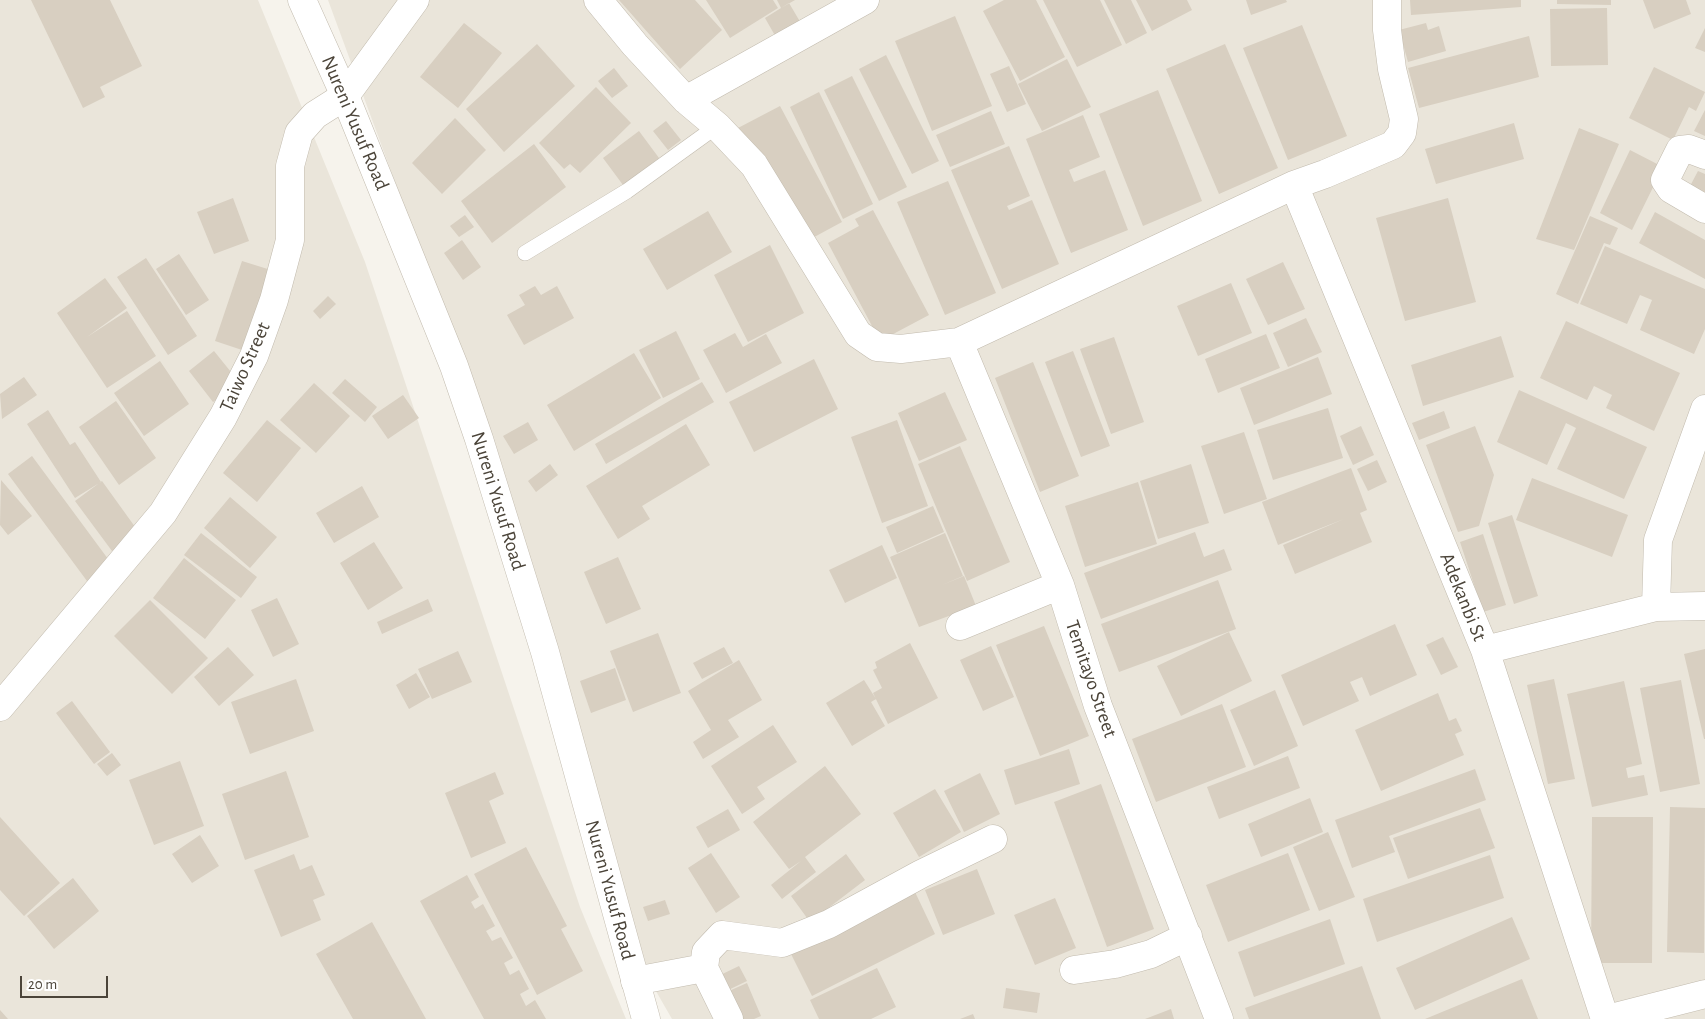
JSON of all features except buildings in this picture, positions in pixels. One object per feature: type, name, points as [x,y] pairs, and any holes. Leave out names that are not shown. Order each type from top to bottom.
[{"type":"street","name":"Nureni Yusuf Road","points":[[302,0],[345,96],[454,366],[479,439],[545,652],[646,1019]]},
{"type":"street","name":"Taiwo Street","points":[[0,707],[163,513],[223,417],[254,356],[274,300],[290,240],[290,166],[299,133],[315,115],[345,96],[415,0]]},
{"type":"street","points":[[598,0],[635,46],[686,100],[717,126],[754,165],[858,334],[877,347],[893,348],[959,342],[1294,185],[1393,145],[1402,133],[1404,119],[1392,69],[1387,30],[1387,0]]},
{"type":"street","points":[[686,100],[865,0]]},
{"type":"street","points":[[1705,155],[1689,149],[1680,150],[1665,180],[1671,189],[1705,208]]},
{"type":"street","name":"Adekanbi St","points":[[1294,185],[1484,650],[1606,1019]]},
{"type":"street","name":"Temitayo Street","points":[[959,342],[1060,585],[1098,706],[1219,1019]]},
{"type":"street","points":[[1656,608],[1658,540],[1705,409]]},
{"type":"street","points":[[960,626],[1060,585]]},
{"type":"street","points":[[1484,650],[1656,608],[1705,606]]},
{"type":"street","points":[[729,1019],[704,968],[706,952],[722,935],[782,942],[829,924],[921,874],[993,839]]},
{"type":"street","points":[[1074,970],[1115,964],[1151,954],[1188,936]]},
{"type":"street","points":[[635,981],[704,968]]},
{"type":"street","points":[[1606,1019],[1705,994]]},
{"type":"lane","points":[[525,253],[627,191],[717,126]]},
{"type":"shaded area","points":[[0,0],[258,0],[365,262],[580,907],[626,1019],[0,1019]]},
{"type":"shaded area","points":[[328,0],[1705,0],[1705,1019],[672,1019],[649,979],[455,345]]}]
